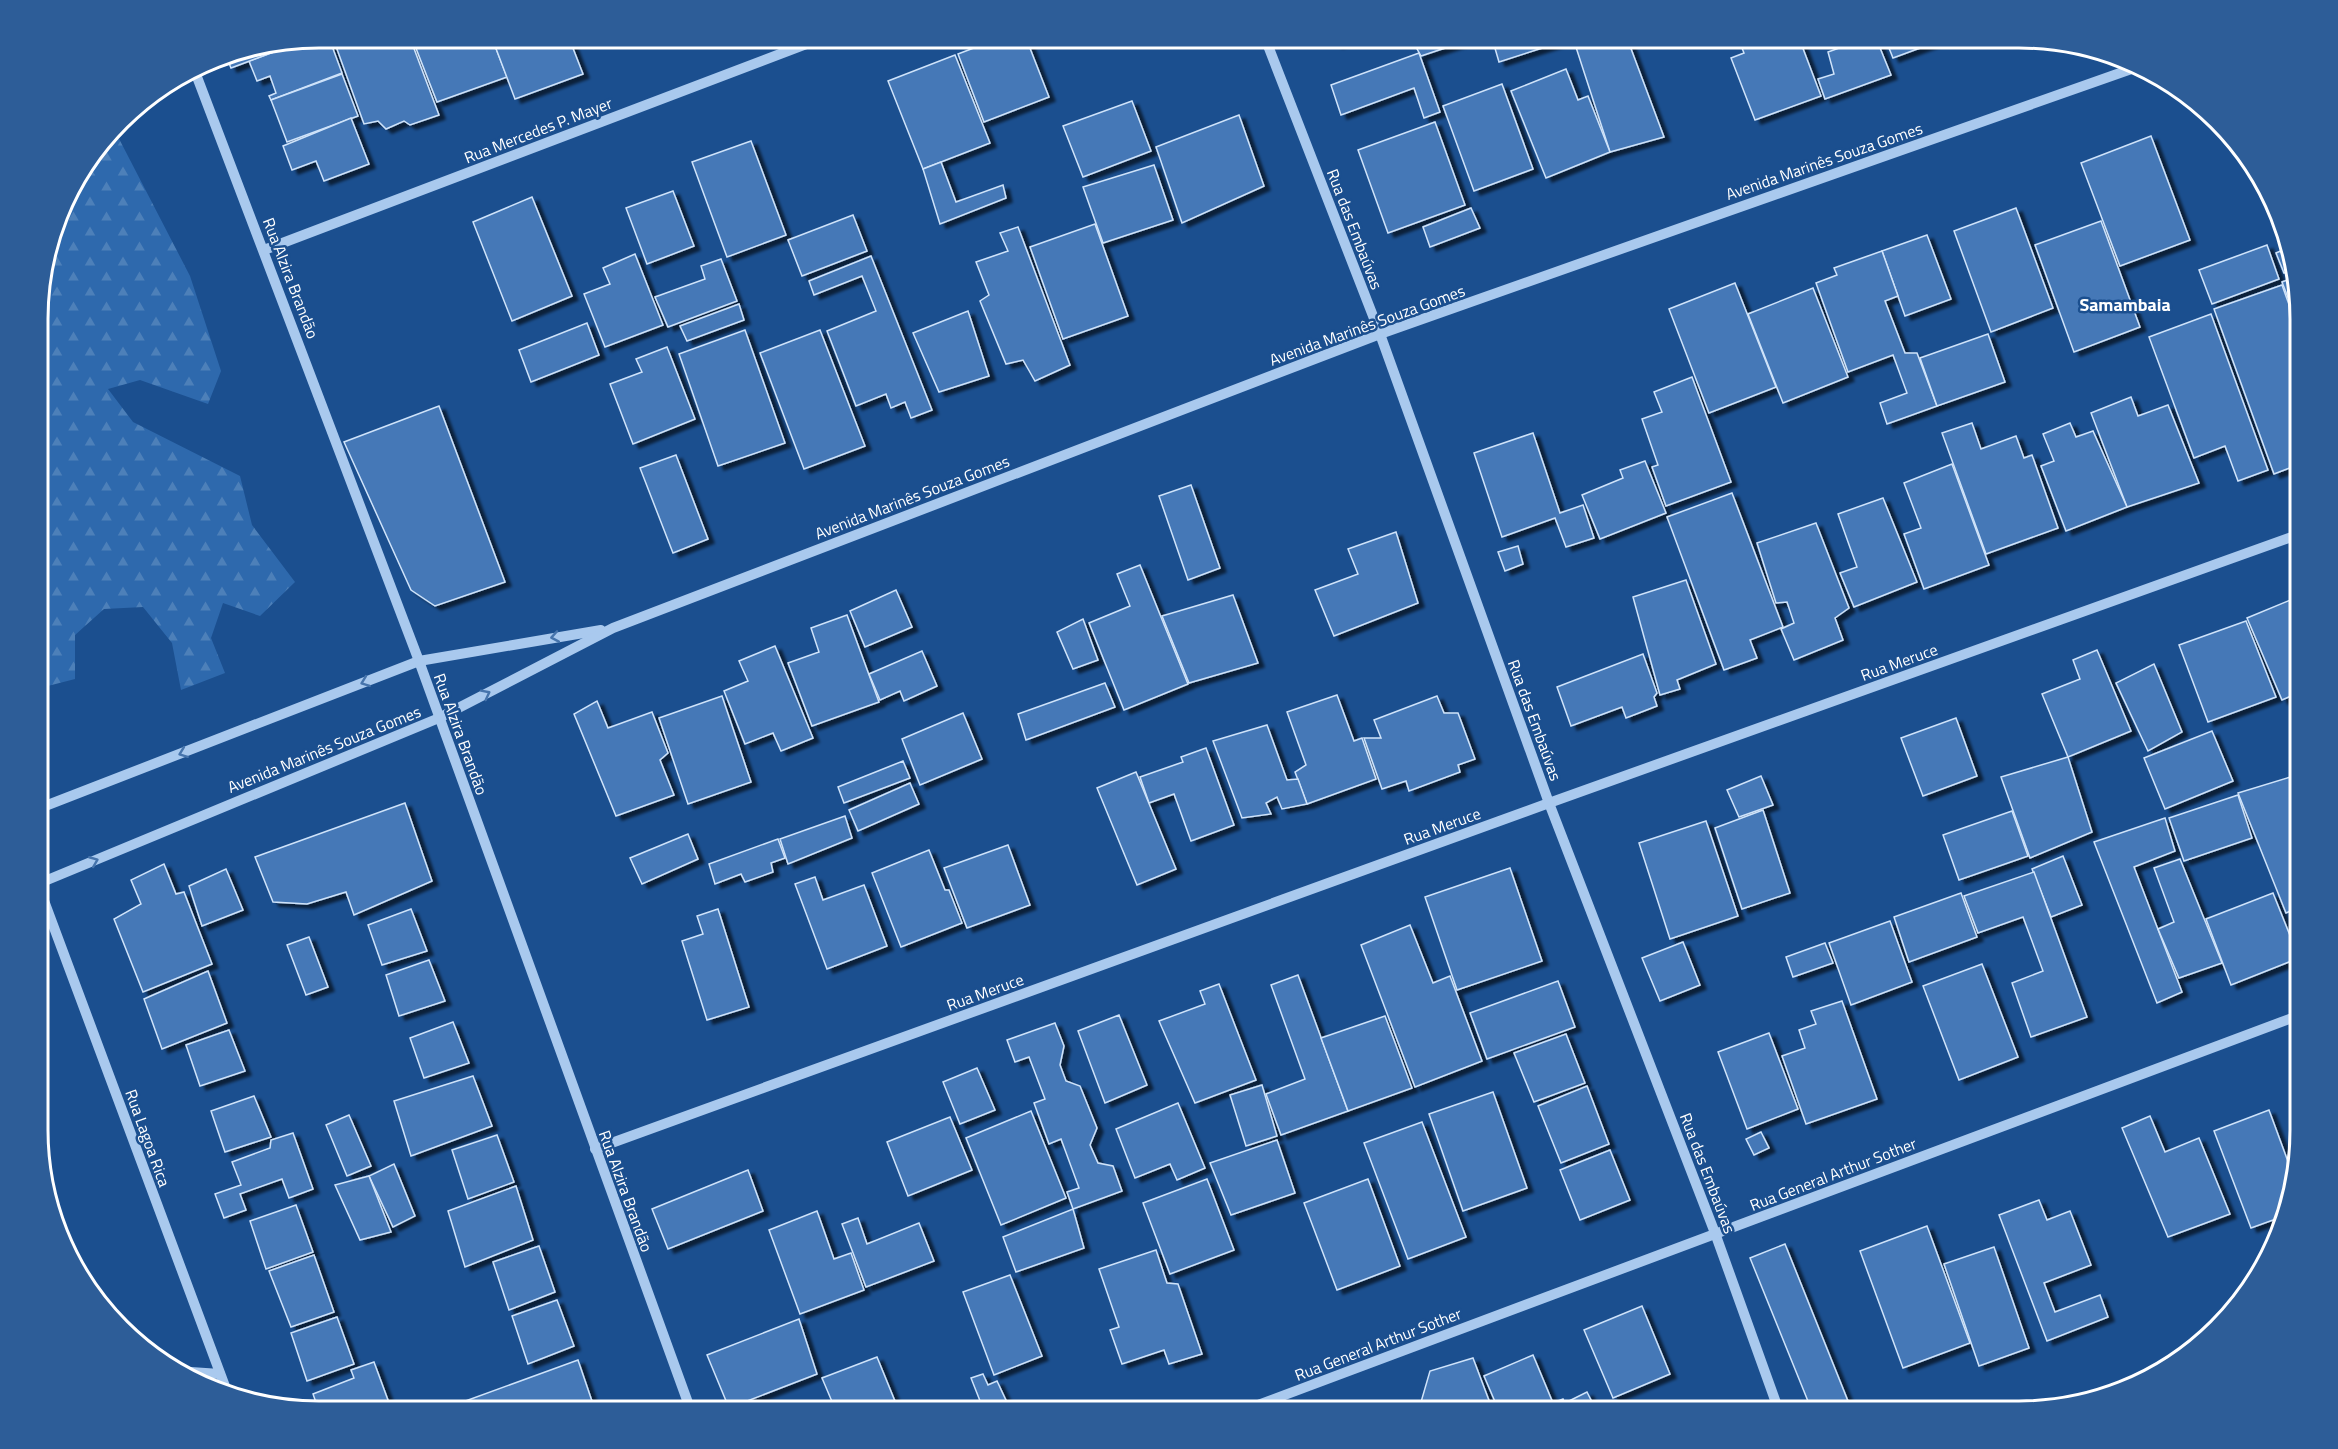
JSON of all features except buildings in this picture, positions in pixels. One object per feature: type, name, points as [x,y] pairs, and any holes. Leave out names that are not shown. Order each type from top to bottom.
[{"type":"street","name":"Rua Mercedes P. Mayer","points":[[264,250],[796,48]]},
{"type":"street","name":"Rua das Embaúvas","points":[[1268,48],[1380,334],[1549,803],[1715,1233],[1775,1401]]},
{"type":"street","name":"Avenida Marinês Souza Gomes","points":[[48,880],[439,718],[613,628],[1380,334],[2127,71]]},
{"type":"street","name":"Rua Alzira Brandão","points":[[197,77],[419,661],[687,1401]]},
{"type":"street","name":"Rua Meruce","points":[[595,1149],[2290,538]]},
{"type":"street","name":"Avenida Marinês Souza Gomes","points":[[48,805],[419,661],[613,628]]},
{"type":"street","name":"Rua Lagoa Rica","points":[[48,912],[223,1383]]},
{"type":"street","name":"Rua General Arthur Sother","points":[[1269,1401],[2290,1019]]},
{"type":"street","points":[[198,1372],[220,1374]]},
{"type":"green space","points":[[118,137],[190,276],[221,371],[208,404],[140,380],[108,389],[133,422],[240,476],[252,525],[295,582],[260,616],[223,603],[211,638],[225,673],[181,690],[172,643],[143,607],[104,609],[75,635],[75,679],[48,686],[48,319],[50,283],[62,232],[76,199],[94,168]]},
{"type":"district","name":"Samambaia","points":[[2125,304]]}]
